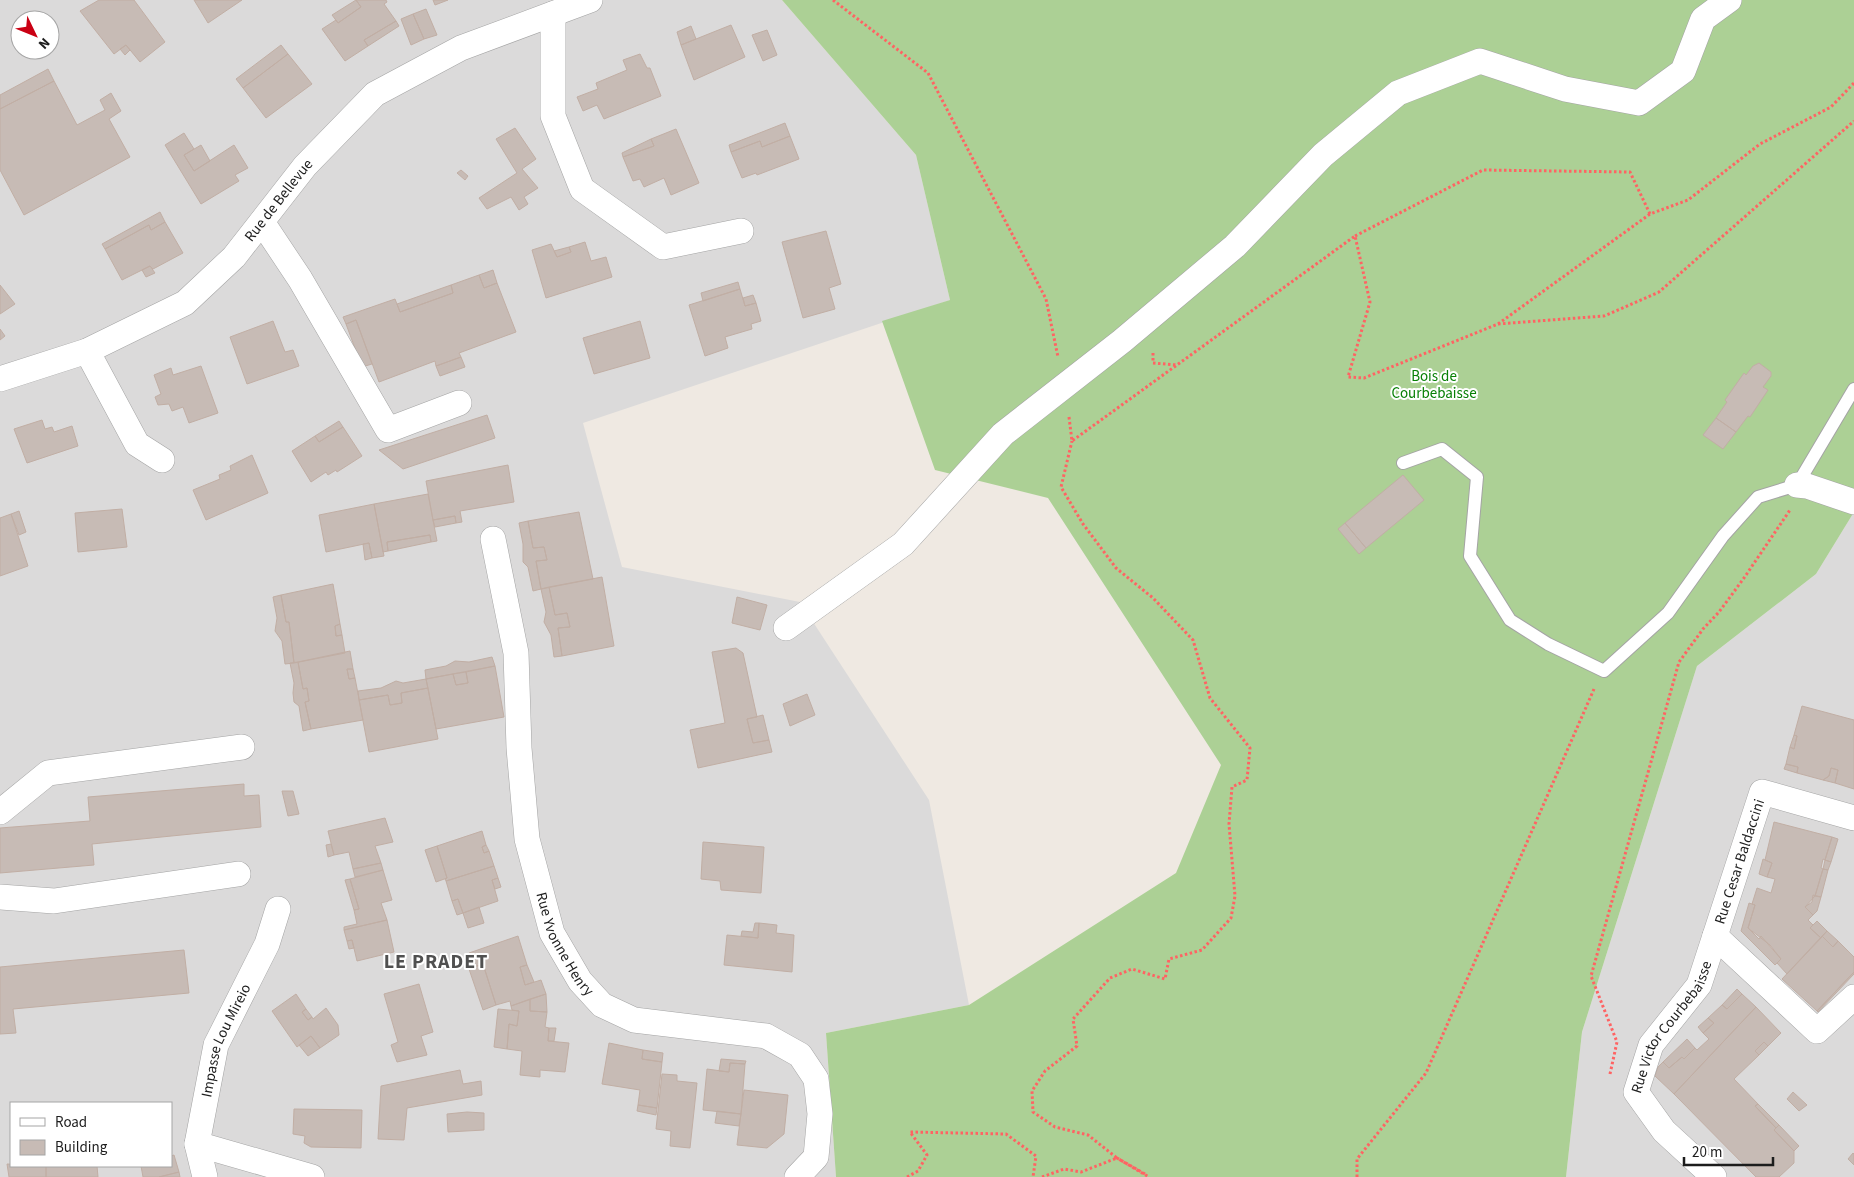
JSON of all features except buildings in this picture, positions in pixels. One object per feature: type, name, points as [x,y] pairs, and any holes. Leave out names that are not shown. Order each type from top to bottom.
[{"type":"street","name":"Rue de Bellevue","points":[[0,380],[87,351],[185,303],[234,258],[304,166],[375,94],[461,48],[590,0]]},
{"type":"street","points":[[786,628],[903,544],[1003,434],[1122,342],[1235,246],[1323,155],[1398,94],[1480,62],[1566,89],[1639,103],[1683,71],[1704,19],[1730,0]]},
{"type":"street","points":[[553,14],[553,116],[582,189],[663,247],[741,231]]},
{"type":"street","points":[[262,222],[300,279],[388,430],[459,404]]},
{"type":"street","points":[[87,351],[137,444],[162,460]]},
{"type":"street","points":[[1798,485],[1807,486],[1854,502]]},
{"type":"street","name":"Rue Yvonne Henry","points":[[493,539],[516,653],[519,748],[527,839],[552,933],[580,981],[602,1005],[634,1020],[766,1036],[800,1055],[816,1079],[820,1114],[816,1157],[797,1177]]},
{"type":"street","points":[[0,812],[48,772],[242,747]]},
{"type":"street","name":"Rue Cesar Baldaccini","points":[[1715,936],[1762,792],[1854,818]]},
{"type":"street","points":[[0,897],[54,901],[238,874]]},
{"type":"street","name":"Impasse Lou Mireio","points":[[205,1177],[197,1144],[216,1045],[267,944],[278,909]]},
{"type":"street","points":[[1715,936],[1817,1031],[1854,997]]},
{"type":"street","name":"Rue Victor Courbebaisse","points":[[1714,1177],[1664,1131],[1636,1092],[1651,1045],[1699,986],[1715,936]]},
{"type":"street","points":[[197,1144],[312,1177]]},
{"type":"lane","points":[[1402,463],[1442,449],[1477,477],[1470,556],[1510,620],[1548,644],[1604,671],[1668,613],[1723,536],[1758,496],[1798,485],[1854,389]]},
{"type":"path","points":[[832,0],[928,73],[1046,298],[1064,386],[1072,441],[1062,487],[1083,524],[1116,568],[1153,598],[1193,640],[1210,698],[1250,748],[1247,780],[1232,787],[1229,824],[1235,896],[1231,918],[1202,950],[1169,958],[1165,979],[1132,969],[1110,978],[1073,1019],[1076,1046],[1045,1071],[1032,1090],[1033,1112],[1055,1127],[1088,1135],[1117,1158],[1149,1177]]},
{"type":"path","points":[[1355,236],[1370,302],[1348,377],[1364,378],[1498,324],[1650,214],[1688,200],[1760,144],[1831,107],[1854,84]]},
{"type":"path","points":[[1498,324],[1604,316],[1659,292],[1854,121]]},
{"type":"path","points":[[1072,441],[1355,236],[1483,170],[1630,172],[1650,214]]},
{"type":"path","points":[[1636,1092],[1608,1085],[1617,1042],[1591,976],[1679,662],[1703,628],[1719,612],[1744,578],[1765,543],[1789,510],[1798,485]]},
{"type":"path","points":[[1357,1177],[1357,1159],[1426,1073],[1497,916],[1575,728],[1604,671]]},
{"type":"path","points":[[906,1177],[918,1171],[927,1155],[910,1132],[1006,1134],[1036,1156],[1032,1177]]},
{"type":"path","points":[[1042,1177],[1064,1169],[1081,1172],[1117,1158]]},
{"type":"shaded area","points":[[0,0],[782,0],[916,155],[950,300],[583,423],[622,567],[800,602],[929,800],[969,1005],[826,1033],[836,1177],[0,1177]]},
{"type":"shaded area","points":[[1854,512],[1854,1177],[1566,1177],[1582,1032],[1697,666],[1816,574]]},
{"type":"green space","name":"Bois de Courbebaisse","points":[[782,0],[1854,0],[1854,512],[1816,574],[1697,666],[1582,1032],[1566,1177],[836,1177],[826,1033],[969,1005],[1176,873],[1221,765],[1048,498],[935,470],[882,321],[950,300],[916,155]]},
{"type":"district","name":"LE PRADET","points":[[436,961]]}]
